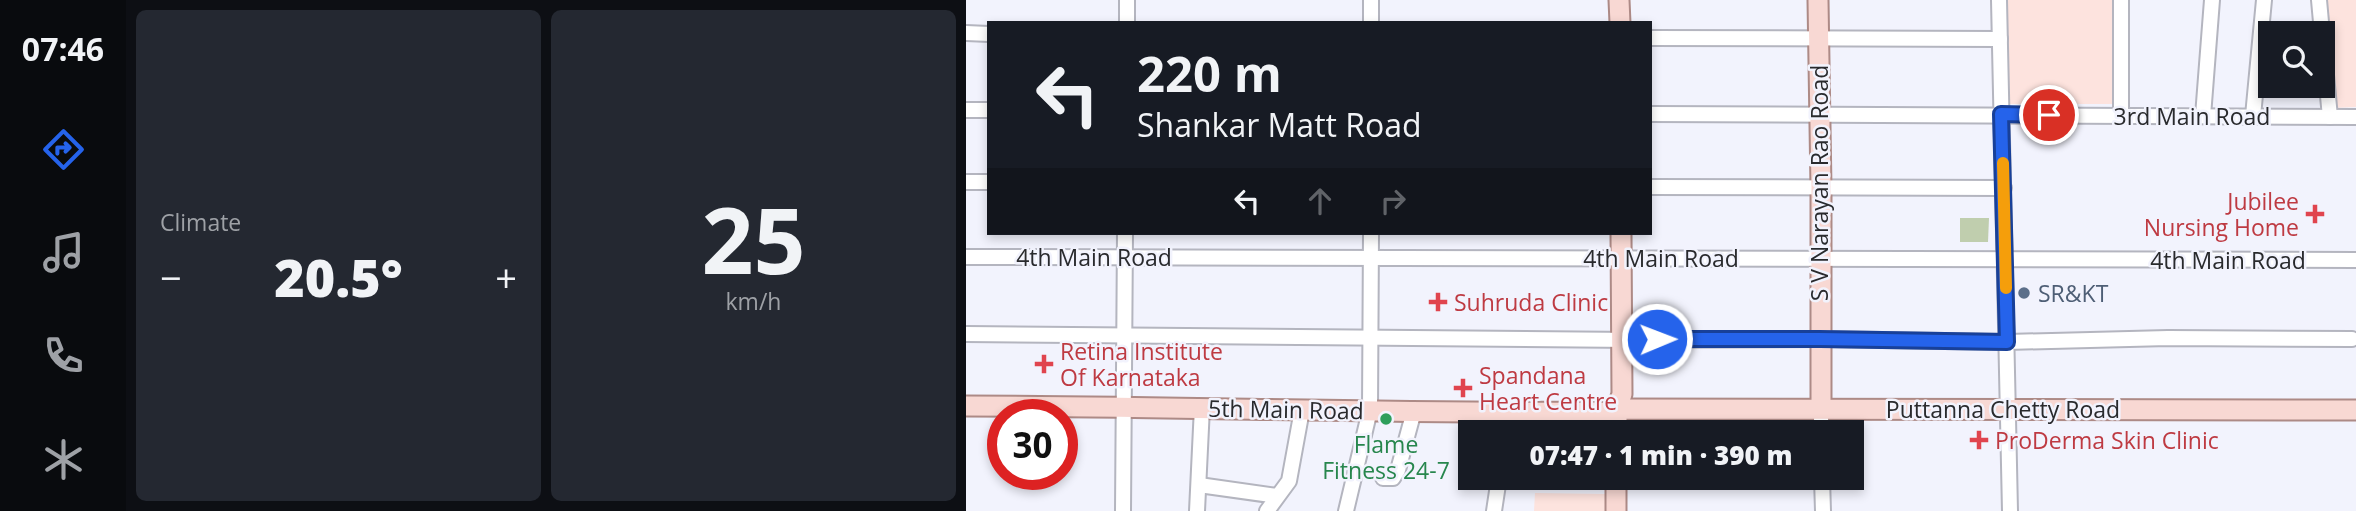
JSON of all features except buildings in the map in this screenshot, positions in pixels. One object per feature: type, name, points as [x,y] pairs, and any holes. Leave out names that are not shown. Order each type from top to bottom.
[{"type":"main road","points":[[1619,0],[1619,21]]},
{"type":"main road","name":"S V Narayan Rao Road","points":[[1818,0],[1821,420]]},
{"type":"main road","points":[[1620,235],[1620,416]]},
{"type":"main road","name":"5th Main Road","points":[[966,406],[1414,411],[1484,420]]},
{"type":"main road","name":"Puttanna Chetty Road","points":[[1620,416],[1821,420],[2009,413],[2356,410]]},
{"type":"main road","name":"Puttanna Chetty Road","points":[[2009,413],[2356,418]]},
{"type":"main road","name":"5th Main Road","points":[[1539,420],[1620,416]]},
{"type":"main road","points":[[1616,490],[1616,511]]},
{"type":"main road","points":[[1628,490],[1628,511]]},
{"type":"street","points":[[1127,0],[1127,21]]},
{"type":"street","points":[[1371,0],[1371,21]]},
{"type":"street","points":[[1999,0],[2010,511]]},
{"type":"street","points":[[2121,0],[2121,116]]},
{"type":"street","points":[[2203,116],[2211,0]]},
{"type":"street","points":[[2253,116],[2264,0]]},
{"type":"street","points":[[2319,0],[2321,21]]},
{"type":"street","points":[[966,33],[987,34]]},
{"type":"street","points":[[1652,38],[2000,39]]},
{"type":"street","points":[[2328,98],[2330,117]]},
{"type":"street","points":[[966,110],[987,110]]},
{"type":"street","name":"3rd Main Road","points":[[1652,114],[2356,117]]},
{"type":"street","points":[[966,181],[987,182]]},
{"type":"street","points":[[1652,187],[2004,188]]},
{"type":"street","points":[[1123,511],[1125,235]]},
{"type":"street","points":[[1346,511],[1370,411],[1371,235]]},
{"type":"street","name":"4th Main Road","points":[[966,257],[2356,260]]},
{"type":"street","points":[[966,334],[2007,342],[2168,338],[2351,339]]},
{"type":"street","points":[[1197,511],[1202,407]]},
{"type":"street","points":[[1267,511],[1289,481],[1302,410]]},
{"type":"street","points":[[1383,478],[1393,478],[1398,470],[1414,411]]},
{"type":"street","points":[[1199,485],[1277,496]]},
{"type":"street","points":[[1494,511],[1497,490]]},
{"type":"street","points":[[1822,490],[1823,511]]},
{"type":"shaded area","points":[[2007,0],[2116,0],[2116,104],[2007,104]]},
{"type":"shaded area","points":[[2321,0],[2356,0],[2356,107],[2332,108],[2331,98],[2335,98],[2335,21],[2323,21]]},
{"type":"shaded area","points":[[1535,493],[1606,494],[1606,511],[1534,511]]},
{"type":"green space","points":[[1960,218],[1989,218],[1988,242],[1960,242]]},
{"type":"slow traffic","points":[[2003,163],[2006,288]]},
{"type":"place","name":"Jubilee Nursing Home","points":[[2315,214]]},
{"type":"place","name":"SR&KT","points":[[2024,293]]},
{"type":"place","name":"Suhruda Clinic","points":[[1438,302]]},
{"type":"place","name":"Retina Institute Of Karnataka","points":[[1044,364]]},
{"type":"place","name":"Spandana Heart Centre","points":[[1463,388]]},
{"type":"place","name":"Flame Fitness 24-7","points":[[1386,419]]},
{"type":"place","name":"ProDerma Skin Clinic","points":[[1979,440]]},
{"type":"route","points":[[1657,339],[2007,342],[2001,114],[2049,115]]}]
